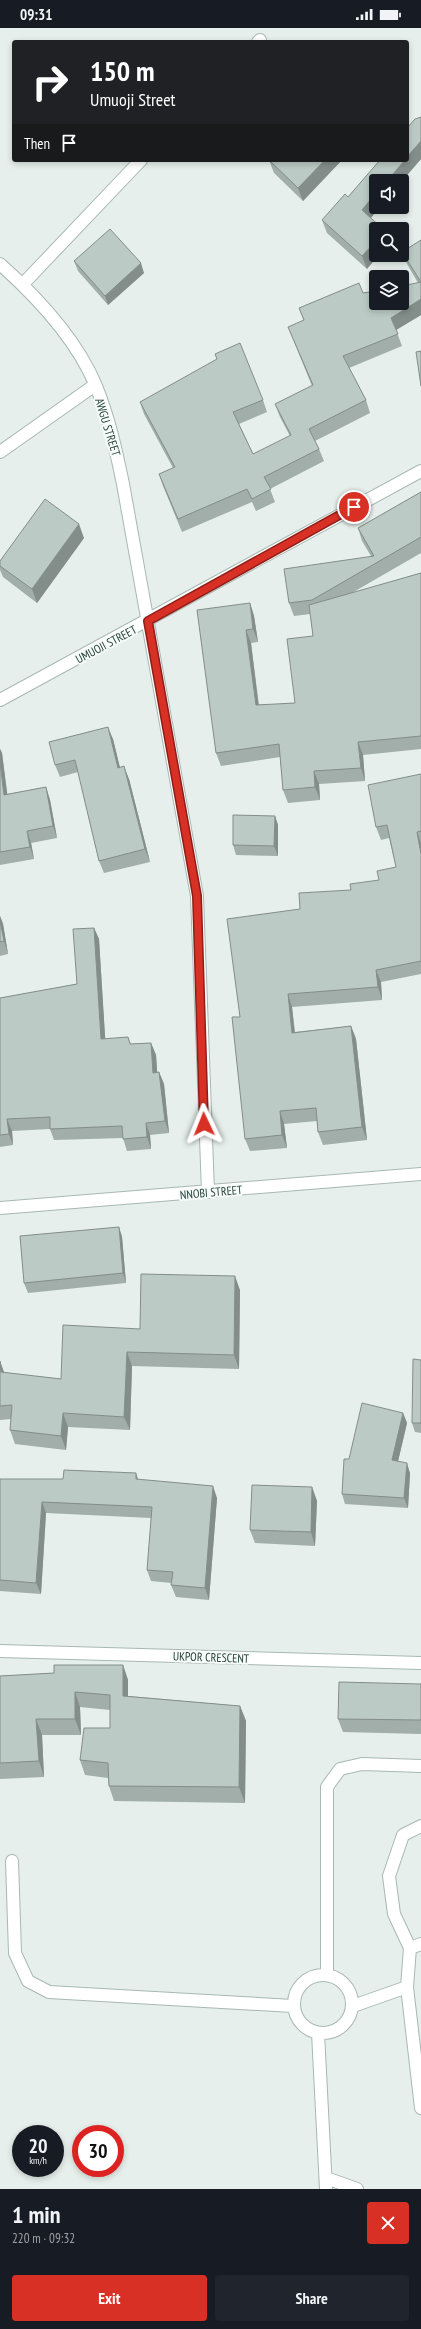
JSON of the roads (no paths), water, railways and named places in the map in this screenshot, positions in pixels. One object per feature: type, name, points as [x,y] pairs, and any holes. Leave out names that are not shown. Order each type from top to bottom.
[{"type":"street","points":[[23,284],[139,162]]},
{"type":"street","name":"AWGU STREET","points":[[0,264],[23,284],[51,316],[68,340],[95,385],[111,430],[148,621],[197,896],[208,1192]]},
{"type":"street","points":[[0,452],[95,385]]},
{"type":"street","name":"UMUOJI STREET","points":[[0,700],[148,621],[421,471]]},
{"type":"street","name":"NNOBI STREET","points":[[0,1208],[421,1174]]},
{"type":"street","name":"UKPOR CRESCENT","points":[[0,1651],[421,1663]]},
{"type":"street","points":[[327,1974],[327,1787],[340,1769],[362,1764],[421,1766]]},
{"type":"street","points":[[421,1826],[403,1835],[389,1876],[394,1914],[415,1946],[407,1987],[421,2108]]},
{"type":"street","points":[[12,1861],[15,1953],[28,1981],[49,1992],[293,2006]]},
{"type":"street","points":[[327,1974],[340,1979],[350,1991],[352,2006],[349,2018],[341,2028],[330,2033],[318,2033],[306,2028],[297,2019],[293,2006],[295,1993],[302,1982],[314,1975],[327,1974]]},
{"type":"street","points":[[352,2006],[407,1987]]},
{"type":"street","points":[[318,2033],[326,2184],[357,2189]]}]
